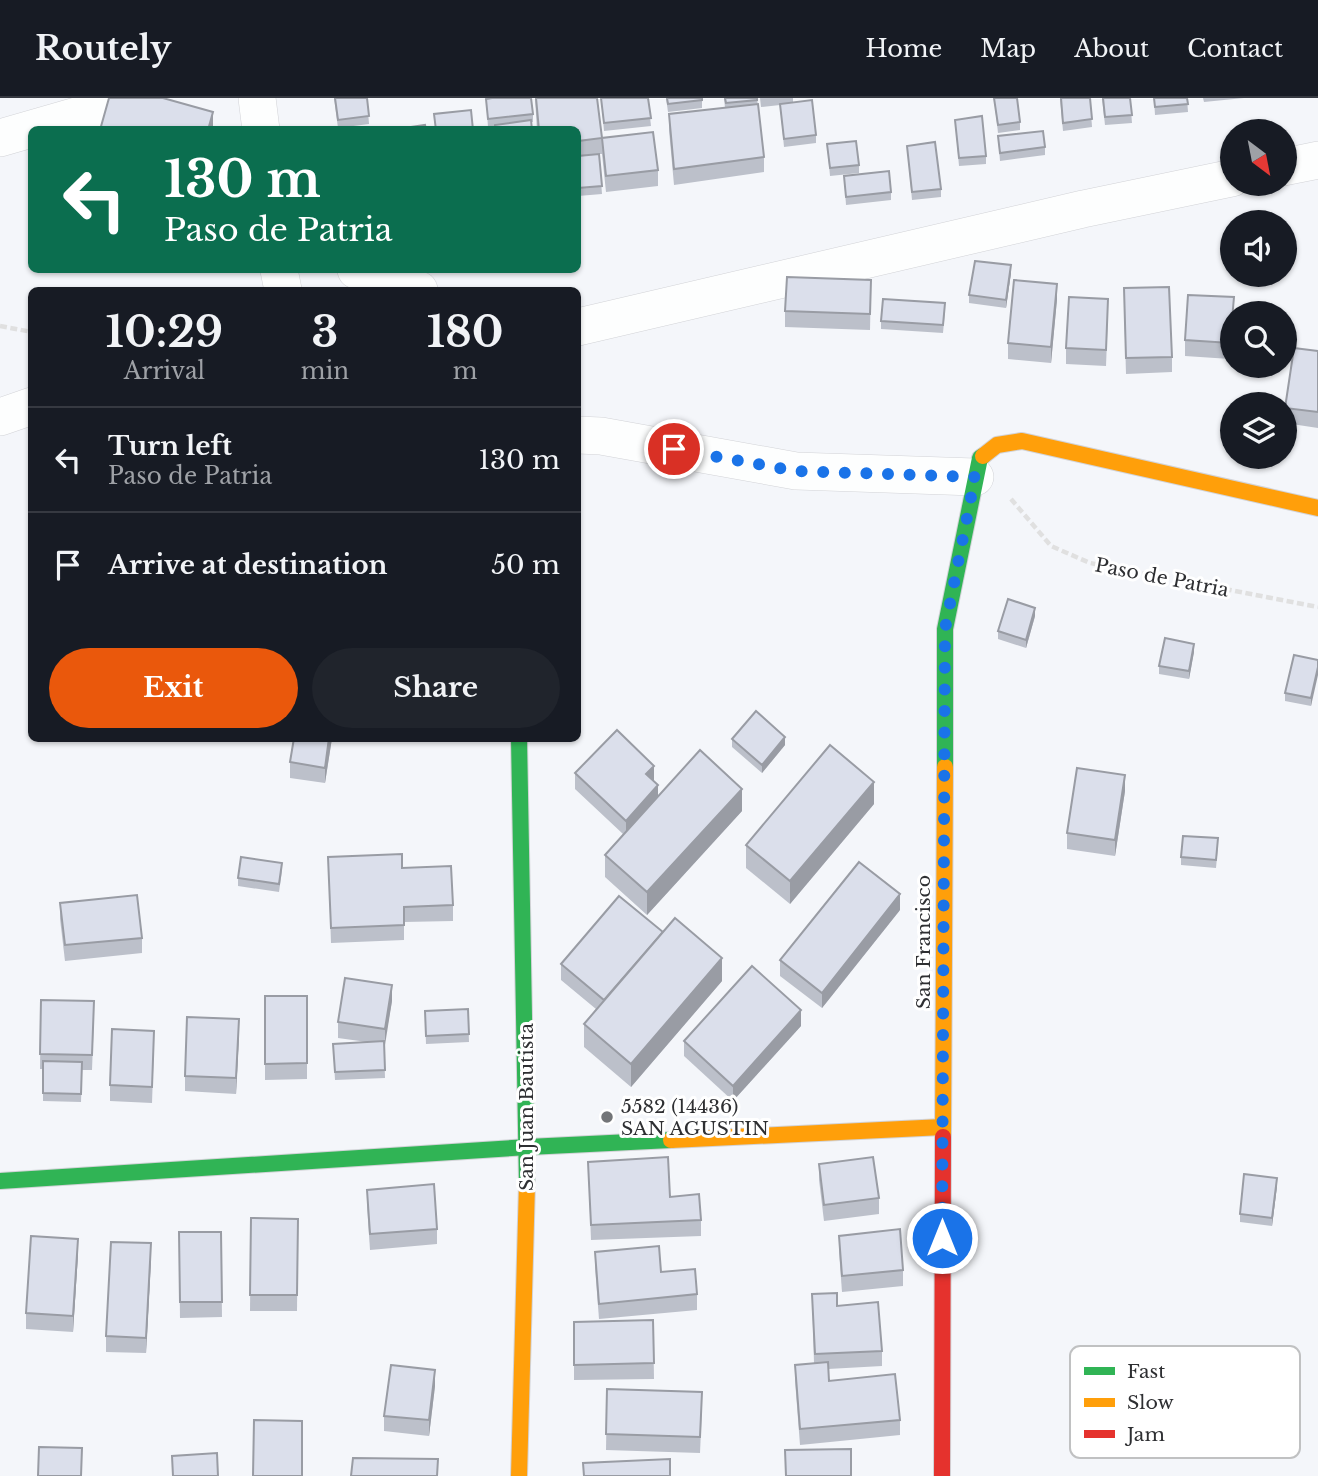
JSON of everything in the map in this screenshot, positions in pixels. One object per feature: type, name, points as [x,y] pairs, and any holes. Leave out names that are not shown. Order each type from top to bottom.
[{"type":"street","points":[[42,126],[139,98]]},
{"type":"street","points":[[257,98],[260,126]]},
{"type":"street","points":[[0,138],[28,130]]},
{"type":"street","points":[[1297,164],[1318,160]]},
{"type":"street","points":[[581,326],[1083,209],[1220,180]]},
{"type":"street","points":[[370,273],[410,287]]},
{"type":"street","points":[[0,417],[28,407]]},
{"type":"street","points":[[581,435],[601,436],[796,471],[975,477]]},
{"type":"street","name":"San Francisco","points":[[942,1476],[945,629],[980,458],[998,445],[1023,441],[1318,508]]},
{"type":"street","name":"San Juan Bautista","points":[[519,742],[528,1147],[519,1476]]},
{"type":"street","points":[[0,1181],[528,1147],[943,1127]]},
{"type":"path","points":[[0,326],[28,331]]},
{"type":"path","name":"Paso de Patria","points":[[975,477],[1006,494],[1051,546],[1090,564],[1318,607]]},
{"type":"building","points":[[109,98],[163,98],[213,112],[209,126],[101,126]]},
{"type":"building","points":[[335,98],[367,98],[369,116],[338,120]]},
{"type":"building","points":[[531,98],[533,114],[488,119],[486,99]]},
{"type":"building","points":[[536,98],[597,98],[602,138],[581,141],[581,126],[539,126]]},
{"type":"building","points":[[601,98],[648,98],[651,118],[604,123]]},
{"type":"building","points":[[667,98],[702,98],[702,100],[668,104]]},
{"type":"building","points":[[725,98],[757,98],[757,100],[726,103]]},
{"type":"building","points":[[994,98],[1017,98],[1020,122],[998,125]]},
{"type":"building","points":[[1061,98],[1090,98],[1092,119],[1063,123]]},
{"type":"building","points":[[1103,98],[1130,98],[1132,115],[1105,117]]},
{"type":"building","points":[[1154,98],[1187,98],[1188,104],[1155,107]]},
{"type":"building","points":[[812,100],[816,135],[784,139],[780,104]]},
{"type":"building","points":[[758,104],[764,157],[674,169],[669,114]]},
{"type":"building","points":[[471,110],[473,126],[436,126],[434,114]]},
{"type":"building","points":[[982,116],[986,156],[959,158],[955,120]]},
{"type":"building","points":[[531,120],[532,126],[495,126]]},
{"type":"building","points":[[1043,131],[1045,147],[1000,153],[998,136]]},
{"type":"building","points":[[653,132],[658,170],[606,176],[602,138]]},
{"type":"building","points":[[856,141],[859,165],[830,168],[827,144]]},
{"type":"building","points":[[935,142],[941,189],[912,192],[907,146]]},
{"type":"building","points":[[599,154],[602,186],[581,188],[581,156]]},
{"type":"building","points":[[889,171],[891,192],[846,197],[844,176]]},
{"type":"building","points":[[975,261],[1011,265],[1006,300],[969,295]]},
{"type":"building","points":[[787,277],[871,280],[870,314],[785,311]]},
{"type":"building","points":[[1014,280],[1057,284],[1051,347],[1008,343]]},
{"type":"building","points":[[1169,287],[1172,357],[1126,358],[1124,288]]},
{"type":"building","points":[[1188,295],[1234,297],[1234,301],[1220,301],[1220,342],[1185,340]]},
{"type":"building","points":[[1069,297],[1108,299],[1106,350],[1066,348]]},
{"type":"building","points":[[883,299],[945,303],[943,325],[881,321]]},
{"type":"building","points":[[1297,348],[1318,351],[1318,412],[1297,409],[1297,392],[1287,392],[1290,378],[1297,378]]},
{"type":"building","points":[[1008,599],[1035,608],[1026,640],[998,631]]},
{"type":"building","points":[[1165,638],[1194,644],[1189,671],[1159,666]]},
{"type":"building","points":[[1294,655],[1318,660],[1311,698],[1285,693]]},
{"type":"building","points":[[756,711],[785,737],[762,765],[732,739]]},
{"type":"building","points":[[617,730],[654,766],[646,774],[658,785],[626,821],[575,773]]},
{"type":"building","points":[[293,742],[328,742],[325,768],[290,762]]},
{"type":"building","points":[[830,745],[874,782],[790,881],[746,845]]},
{"type":"building","points":[[700,750],[742,789],[647,892],[605,855]]},
{"type":"building","points":[[1077,768],[1125,775],[1115,840],[1067,833]]},
{"type":"building","points":[[1183,836],[1218,838],[1216,860],[1181,857]]},
{"type":"building","points":[[402,854],[402,868],[451,866],[453,905],[404,907],[404,925],[331,928],[328,857]]},
{"type":"building","points":[[241,857],[282,863],[279,884],[238,878]]},
{"type":"building","points":[[859,862],[900,894],[822,993],[780,960]]},
{"type":"building","points":[[137,895],[142,938],[65,945],[60,903]]},
{"type":"building","points":[[619,896],[663,932],[604,1000],[561,964]]},
{"type":"building","points":[[675,918],[722,958],[631,1064],[584,1024]]},
{"type":"building","points":[[752,966],[801,1010],[733,1086],[684,1041]]},
{"type":"building","points":[[345,978],[392,985],[385,1029],[338,1022]]},
{"type":"building","points":[[265,996],[307,996],[307,1063],[265,1064]]},
{"type":"building","points":[[41,1000],[94,1001],[92,1055],[40,1054]]},
{"type":"building","points":[[468,1009],[469,1034],[426,1036],[425,1011]]},
{"type":"building","points":[[187,1017],[239,1019],[236,1078],[185,1076]]},
{"type":"building","points":[[112,1029],[154,1031],[152,1087],[110,1085]]},
{"type":"building","points":[[384,1041],[385,1070],[335,1072],[333,1044]]},
{"type":"building","points":[[43,1061],[82,1062],[81,1094],[43,1093]]},
{"type":"building","points":[[668,1157],[670,1197],[699,1194],[701,1220],[591,1225],[588,1162]]},
{"type":"building","points":[[873,1157],[879,1198],[824,1205],[819,1164]]},
{"type":"building","points":[[1244,1174],[1277,1178],[1272,1218],[1240,1214]]},
{"type":"building","points":[[434,1184],[437,1229],[370,1234],[367,1190]]},
{"type":"building","points":[[251,1218],[298,1219],[297,1295],[250,1295]]},
{"type":"building","points":[[900,1229],[903,1270],[842,1276],[839,1236]]},
{"type":"building","points":[[179,1232],[221,1232],[222,1302],[180,1302]]},
{"type":"building","points":[[31,1236],[78,1239],[73,1316],[26,1313]]},
{"type":"building","points":[[111,1242],[151,1243],[146,1338],[106,1336]]},
{"type":"building","points":[[659,1246],[661,1272],[695,1269],[697,1294],[599,1304],[595,1252]]},
{"type":"building","points":[[837,1293],[837,1306],[878,1302],[882,1351],[815,1354],[812,1294]]},
{"type":"building","points":[[653,1320],[654,1363],[574,1365],[574,1322]]},
{"type":"building","points":[[828,1362],[829,1381],[895,1374],[900,1420],[800,1429],[795,1365]]},
{"type":"building","points":[[391,1365],[435,1370],[429,1420],[384,1416]]},
{"type":"building","points":[[607,1389],[702,1392],[700,1437],[606,1434]]},
{"type":"building","points":[[254,1420],[302,1421],[302,1476],[253,1476]]},
{"type":"building","points":[[39,1447],[82,1448],[81,1476],[38,1476]]},
{"type":"building","points":[[851,1449],[851,1476],[786,1476],[785,1450]]},
{"type":"building","points":[[217,1453],[218,1476],[173,1476],[172,1456]]},
{"type":"building","points":[[353,1458],[438,1459],[437,1476],[351,1476]]},
{"type":"building","points":[[670,1459],[670,1476],[584,1476],[583,1463]]},
{"type":"traffic: fast","points":[[945,767],[945,629],[980,458],[983,456]]},
{"type":"traffic: fast","points":[[519,742],[527,1184]]},
{"type":"traffic: fast","points":[[0,1181],[671,1140]]},
{"type":"traffic: slow","points":[[983,456],[997,445],[1022,441],[1318,508]]},
{"type":"traffic: slow","points":[[943,1137],[945,767]]},
{"type":"traffic: slow","points":[[671,1140],[943,1127]]},
{"type":"traffic: slow","points":[[519,1476],[527,1184]]},
{"type":"traffic: jam","points":[[942,1476],[943,1137]]},
{"type":"place","name":"5582 (14436) SAN AGUSTIN","points":[[607,1117]]},
{"type":"route","points":[[674,449],[796,471],[975,477],[945,629],[942,1238]]}]
